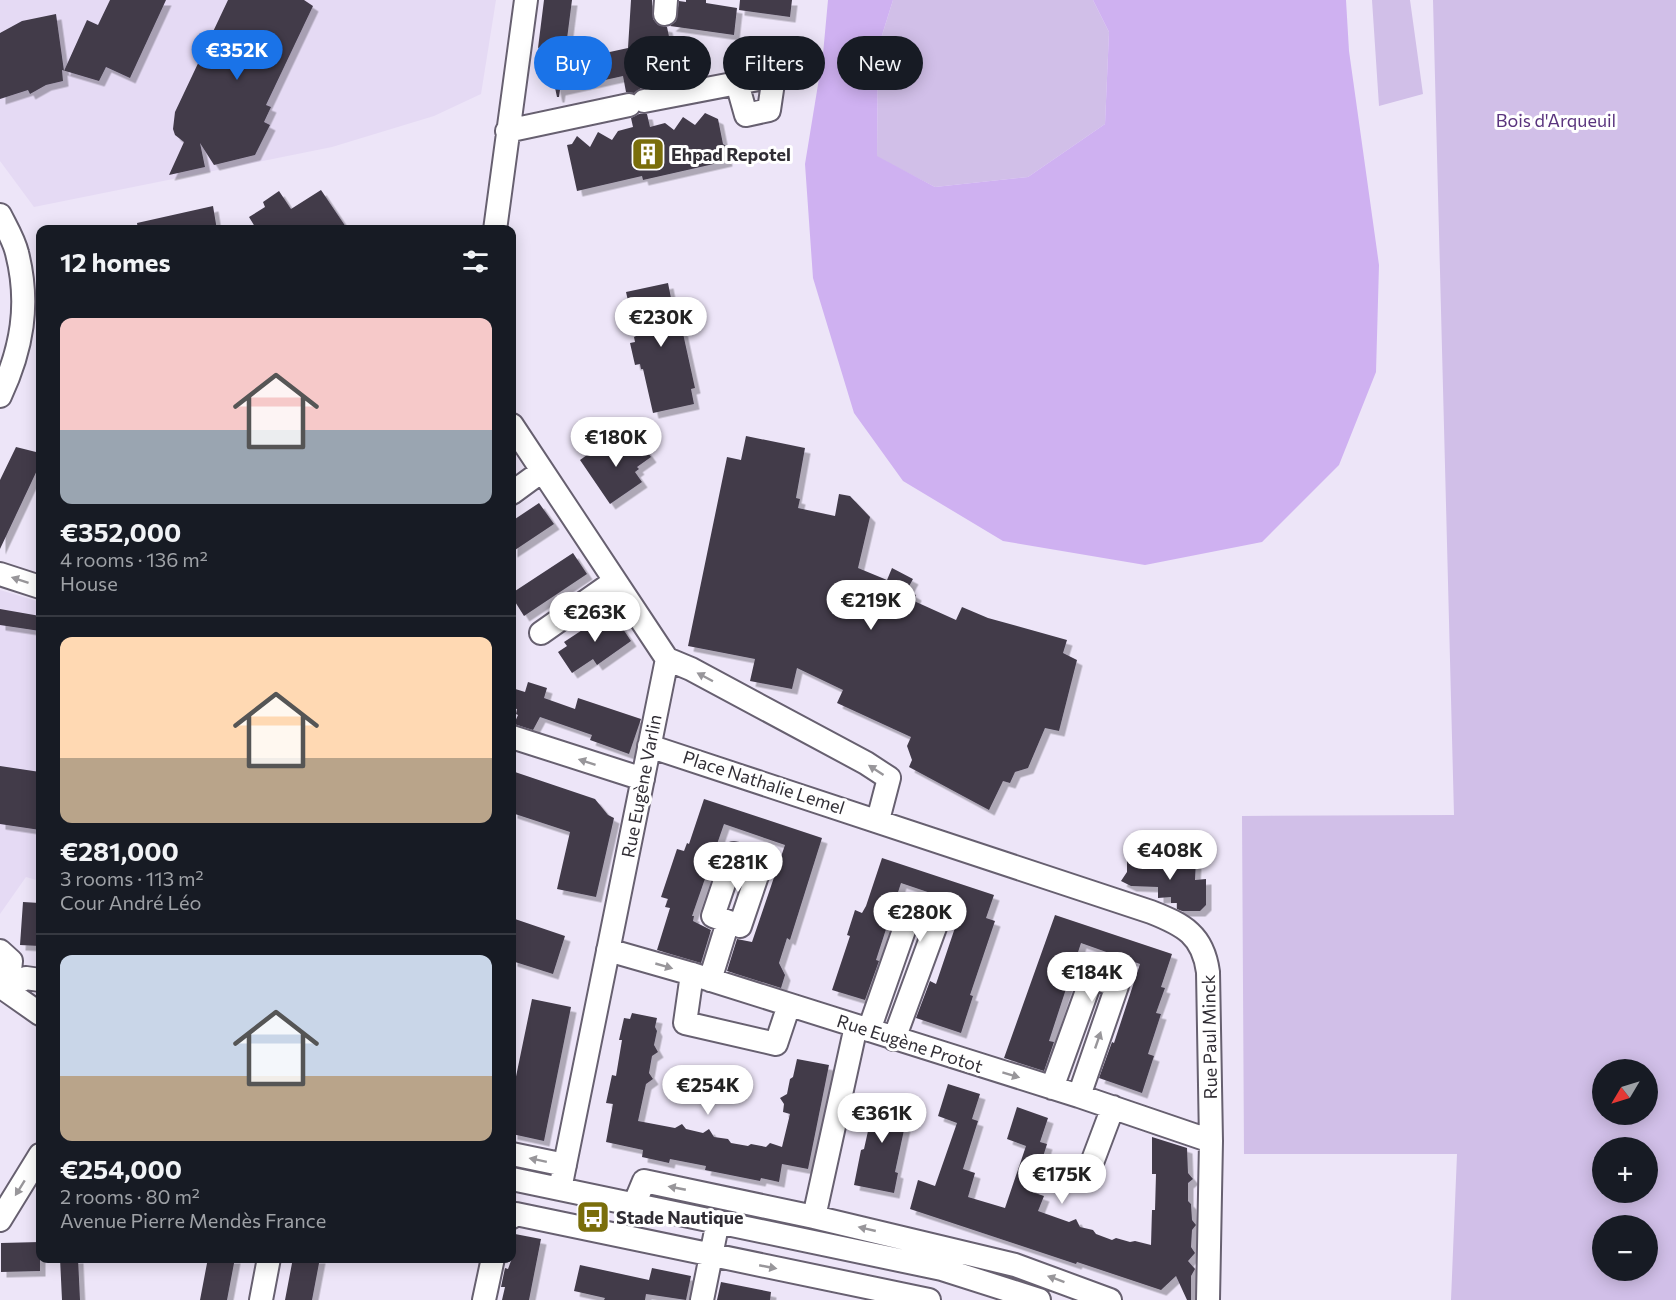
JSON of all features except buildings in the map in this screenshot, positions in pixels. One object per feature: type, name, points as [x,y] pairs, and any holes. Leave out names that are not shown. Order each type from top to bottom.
[{"type":"street","points":[[496,225],[526,0]]},
{"type":"street","points":[[507,131],[723,86]]},
{"type":"street","points":[[0,215],[17,251],[24,293],[21,339],[0,396]]},
{"type":"street","points":[[516,431],[667,659],[691,669],[889,778],[878,820]]},
{"type":"street","points":[[516,490],[542,471]]},
{"type":"street","points":[[0,574],[36,586]]},
{"type":"street","points":[[541,633],[615,581]]},
{"type":"street","name":"Rue Eugène Varlin","points":[[560,1189],[667,659]]},
{"type":"street","points":[[516,738],[643,779]]},
{"type":"street","name":"Place Nathalie Lemel","points":[[650,746],[878,820]]},
{"type":"street","name":"Rue Paul Minck","points":[[878,820],[1151,912],[1178,923],[1194,935],[1206,955],[1209,972],[1211,1141],[1208,1300]]},
{"type":"street","points":[[814,1217],[862,1028],[910,914],[937,922],[894,1039]]},
{"type":"street","points":[[728,922],[701,977],[685,1023],[776,1044],[789,1005]]},
{"type":"street","name":"Rue Eugène Protot","points":[[608,950],[1079,1096],[1211,1141]]},
{"type":"street","points":[[0,951],[11,961],[10,971],[2,988]]},
{"type":"street","points":[[1052,1088],[1092,977],[1117,986],[1079,1096]]},
{"type":"street","points":[[2,988],[26,978],[36,979]]},
{"type":"street","points":[[2,988],[36,1011]]},
{"type":"street","points":[[1090,1168],[1113,1107]]},
{"type":"street","points":[[516,1155],[565,1166]]},
{"type":"street","points":[[0,1220],[36,1162]]},
{"type":"street","points":[[516,1180],[942,1269],[1040,1300]]},
{"type":"street","points":[[634,1205],[644,1181],[814,1217],[1015,1265],[1110,1300]]},
{"type":"street","points":[[516,1215],[928,1300]]},
{"type":"street","points":[[702,1300],[718,1221]]},
{"type":"street","points":[[261,1300],[268,1263]]},
{"type":"street","points":[[484,1300],[492,1263]]},
{"type":"shaded area","points":[[0,0],[496,0],[481,94],[434,116],[332,147],[34,207],[0,161]]},
{"type":"shaded area","points":[[828,0],[893,0],[882,36],[837,36],[837,90],[878,90],[877,156],[935,187],[1028,177],[1105,124],[1109,32],[1093,0],[1346,0],[1349,51],[1379,265],[1376,372],[1339,465],[1262,542],[1145,565],[1003,541],[903,481],[854,413],[813,278],[805,164],[817,90],[825,90],[825,36]]},
{"type":"shaded area","points":[[0,590],[36,601],[36,880],[26,877],[0,914]]},
{"type":"green space","points":[[893,0],[1093,0],[1109,32],[1105,124],[1028,177],[935,187],[877,157],[878,90],[923,90],[923,36],[882,36]]},
{"type":"green space","points":[[1372,0],[1410,0],[1423,94],[1379,106]]},
{"type":"green space","name":"Bois d'Arqueuil","points":[[1433,0],[1676,0],[1676,1300],[1451,1300],[1457,1154],[1244,1154],[1242,816],[1454,815]]},
{"type":"place","name":"Ehpad Repotel","points":[[648,154]]},
{"type":"place","name":"Stade Nautique","points":[[593,1217]]}]
